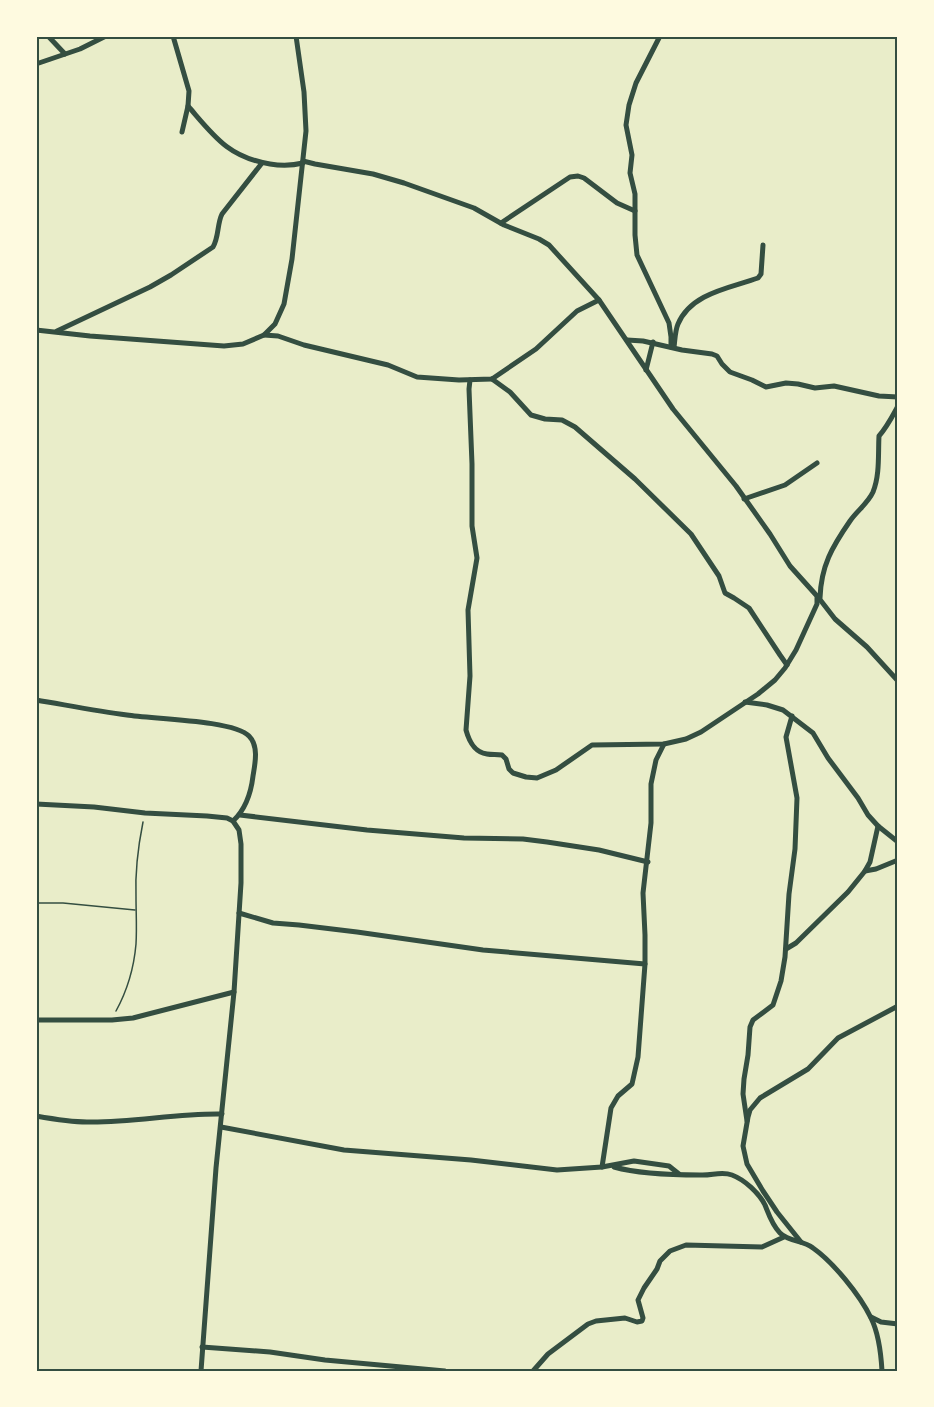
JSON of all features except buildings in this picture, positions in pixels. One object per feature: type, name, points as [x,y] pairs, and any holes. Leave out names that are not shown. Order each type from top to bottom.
[{"type":"street","points":[[48,36],[65,54]]},
{"type":"street","points":[[36,64],[91,44],[106,36]]},
{"type":"street","points":[[173,36],[189,91],[182,132]]},
{"type":"street","points":[[36,330],[224,346],[243,344],[264,335],[275,324],[284,304],[292,259],[303,162],[306,114],[296,36]]},
{"type":"street","points":[[660,36],[636,83],[626,119],[632,155],[630,172],[635,194],[637,255],[669,323],[673,347]]},
{"type":"street","points":[[188,106],[211,134],[235,153],[248,159],[282,166],[303,162],[373,174],[474,208],[501,223],[539,238],[549,245],[598,300],[686,426],[771,534],[790,566],[835,619],[867,647],[898,681]]},
{"type":"street","points":[[54,332],[150,287],[213,247],[219,219],[262,163]]},
{"type":"street","points":[[501,223],[570,177],[578,176],[635,211]]},
{"type":"street","points":[[673,347],[677,326],[691,307],[718,291],[758,278],[761,274],[763,244]]},
{"type":"street","points":[[264,335],[278,336],[304,345],[388,365],[417,377],[492,379],[536,349],[577,311],[598,300]]},
{"type":"street","points":[[627,340],[653,342],[712,354],[717,356],[730,372],[762,386],[770,387],[786,383],[814,388],[834,386],[879,396],[898,397]]},
{"type":"street","points":[[646,371],[653,342]]},
{"type":"street","points":[[492,379],[510,392],[531,415],[562,420],[570,424],[635,479],[691,534],[719,576],[725,593],[747,606],[787,665]]},
{"type":"street","points":[[470,380],[472,515],[477,558],[468,610],[470,676],[466,730],[470,742],[478,751],[485,754],[502,755],[513,773],[537,778],[549,773],[592,745],[664,744],[686,739],[758,694],[775,680],[787,665],[803,637],[819,598],[827,559],[851,520],[871,495],[878,466],[879,436],[888,426],[898,406]]},
{"type":"street","points":[[744,499],[785,485],[818,464]]},
{"type":"street","points":[[36,700],[130,716],[212,723],[246,733],[253,742],[256,756],[250,796],[240,815],[233,821]]},
{"type":"street","points":[[745,702],[783,710],[813,734],[878,826],[898,842]]},
{"type":"street","points":[[747,1121],[743,1094],[750,1027],[753,1020],[771,1007],[774,1002],[783,972],[786,950],[797,798],[786,736],[792,716]]},
{"type":"street","points":[[602,1167],[611,1108],[618,1096],[632,1084],[638,1057],[645,964],[643,893],[651,823],[651,784],[664,744]]},
{"type":"street","points":[[36,804],[227,818],[237,825],[240,834],[239,913],[234,992],[216,1168],[201,1371]]},
{"type":"street","points":[[240,815],[366,830],[464,838],[523,839],[599,850],[648,862]]},
{"type":"street","points":[[786,950],[848,892],[865,872],[870,862],[878,826]]},
{"type":"street","points":[[865,872],[898,860]]},
{"type":"street","points":[[239,913],[273,923],[483,950],[645,964]]},
{"type":"street","points":[[36,1020],[133,1018],[234,992]]},
{"type":"street","points":[[801,1242],[777,1212],[747,1164],[743,1146],[750,1110],[760,1098],[808,1069],[838,1038],[898,1006]]},
{"type":"street","points":[[36,1116],[89,1122],[222,1114]]},
{"type":"street","points":[[221,1127],[344,1150],[557,1170],[642,1162],[669,1166],[679,1174],[732,1175],[741,1180],[762,1200],[772,1222],[784,1237],[809,1245],[840,1273],[870,1317],[879,1342],[881,1370]]},
{"type":"street","points":[[533,1371],[548,1354],[588,1324],[626,1318],[637,1322],[642,1320],[638,1300],[660,1261],[670,1251],[686,1245],[759,1248],[784,1237]]},
{"type":"street","points":[[870,1317],[881,1322],[898,1324]]},
{"type":"street","points":[[202,1347],[445,1371]]},
{"type":"path","points":[[112,1020],[125,990],[134,959],[137,932],[136,875],[145,813]]},
{"type":"path","points":[[36,903],[63,903],[136,910]]}]
